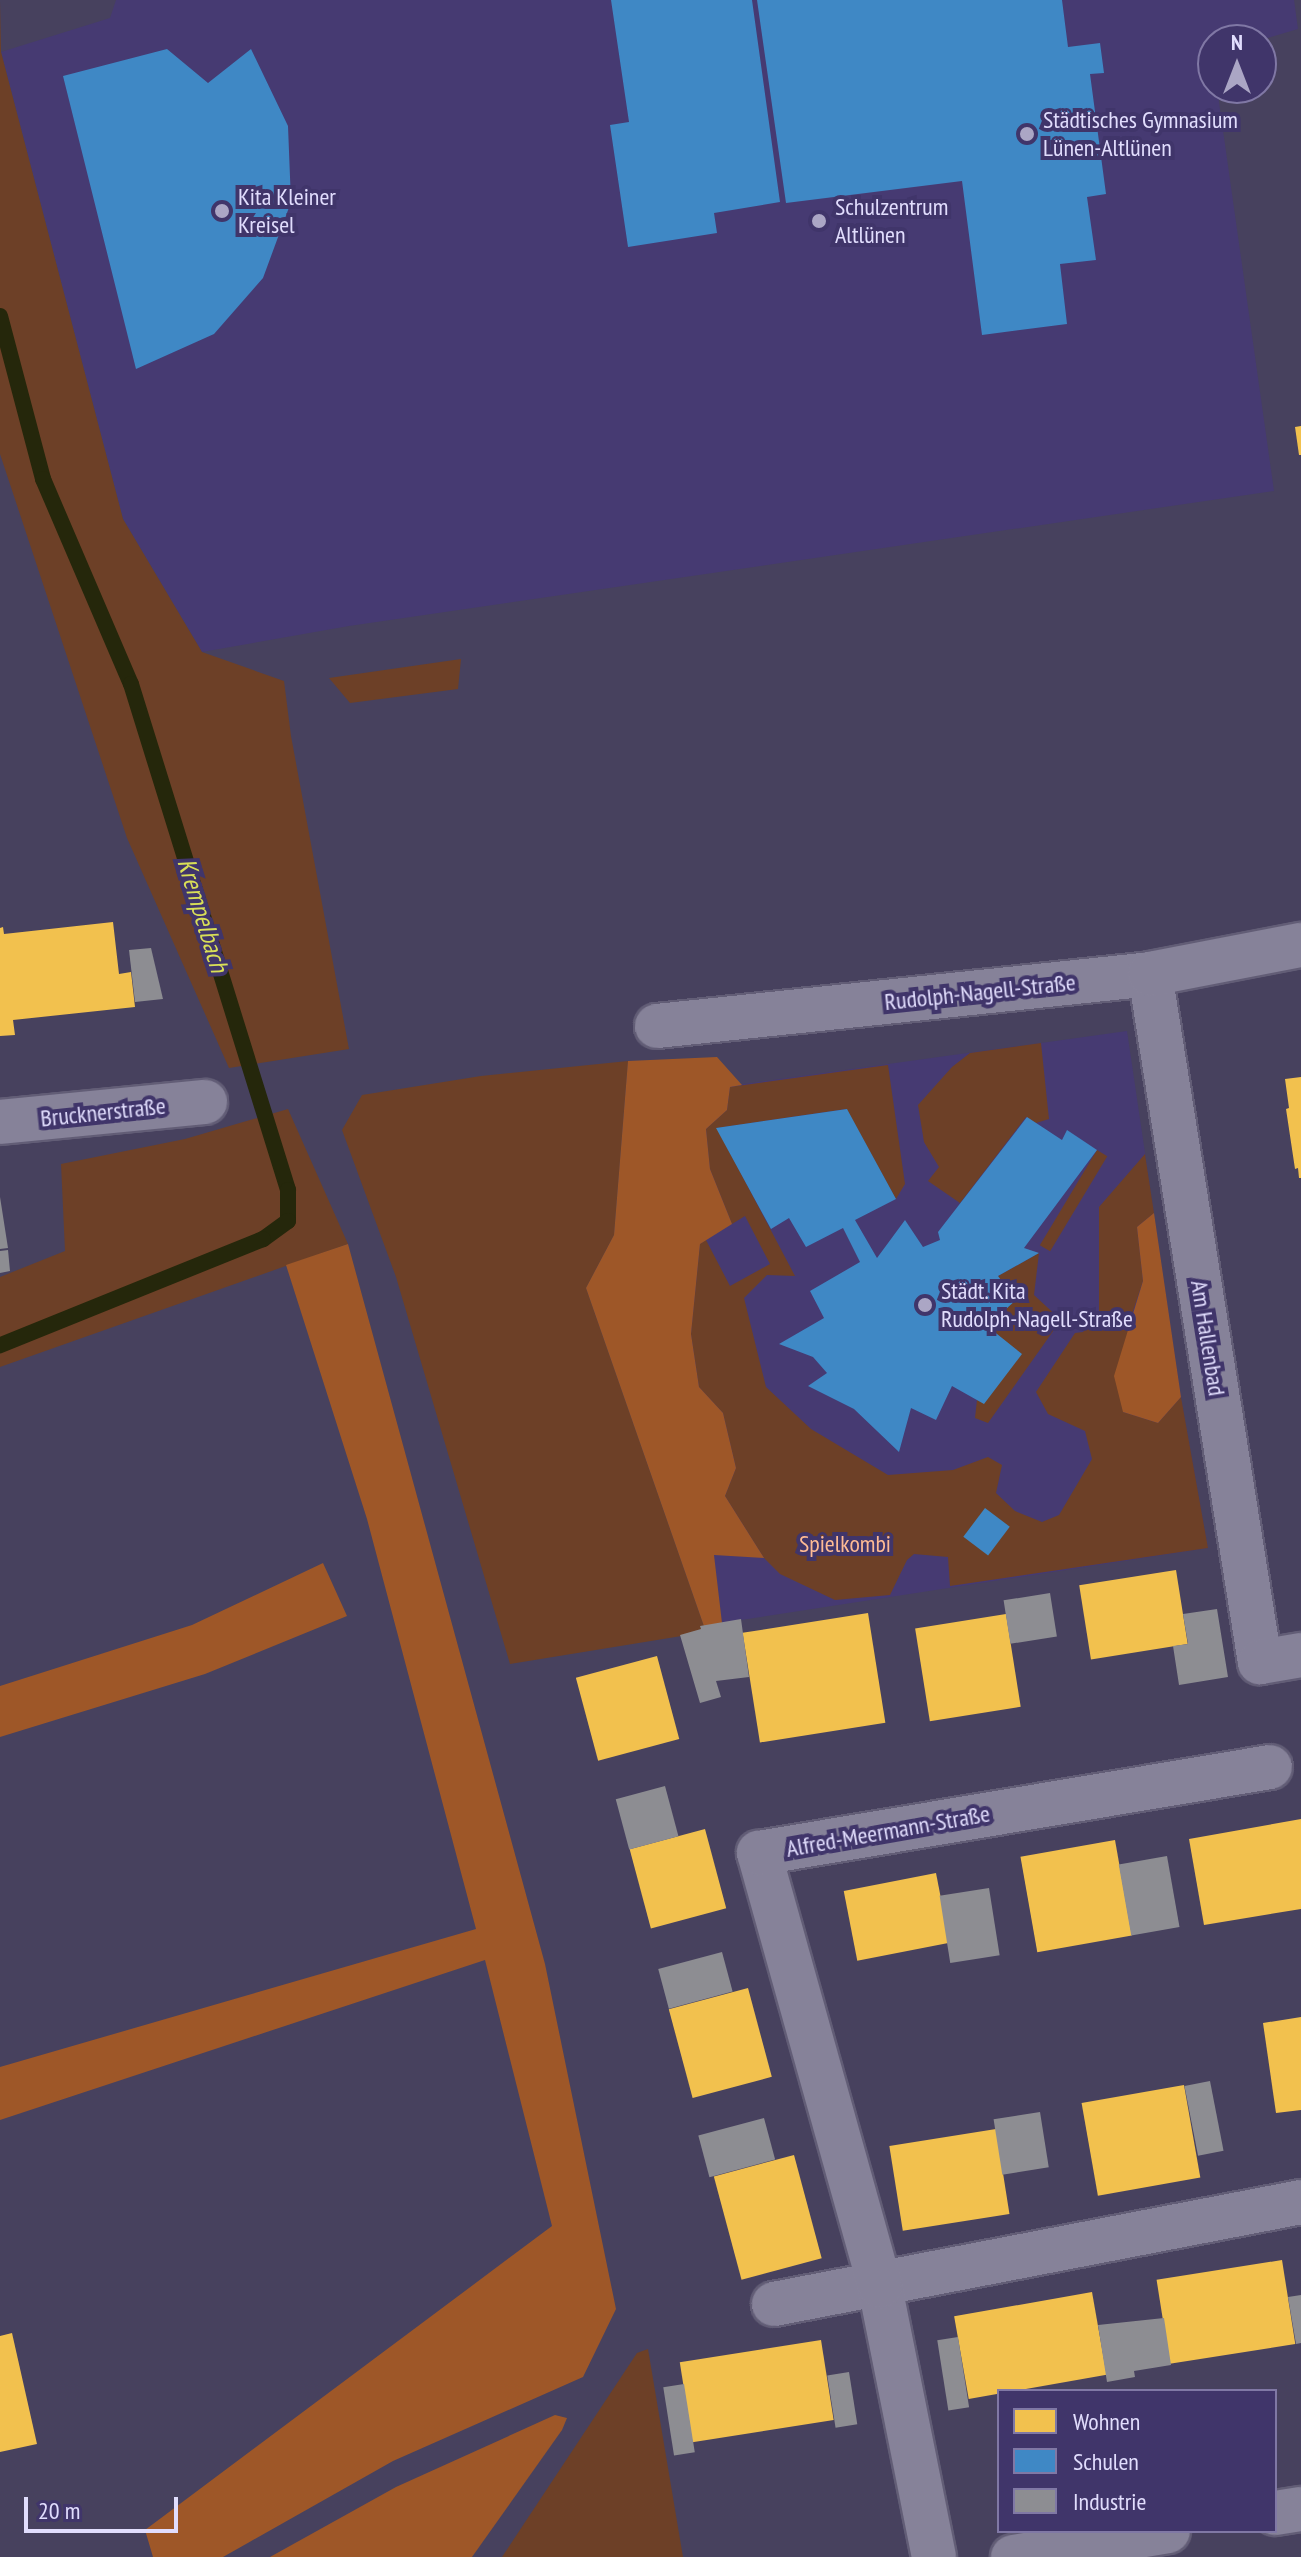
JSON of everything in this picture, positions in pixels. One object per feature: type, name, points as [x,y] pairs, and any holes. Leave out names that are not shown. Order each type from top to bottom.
[{"type":"street","name":"Rudolph-Nagell-Straße","points":[[657,1026],[1150,974],[1301,945]]},
{"type":"street","name":"Am Hallenbad","points":[[1150,974],[1260,1662],[1301,1655]]},
{"type":"street","name":"Brucknerstraße","points":[[0,1122],[205,1102]]},
{"type":"street","name":"Alfred-Meermann-Straße","points":[[934,2557],[880,2286],[759,1853],[1270,1767]]},
{"type":"street","points":[[774,2304],[880,2286],[1301,2202]]},
{"type":"street","points":[[1277,2513],[1301,2509]]},
{"type":"street","points":[[1013,2557],[1156,2533]]},
{"type":"shaded area","name":"Schulzentrum Altlünen","points":[[116,0],[1294,0],[1298,29],[1277,35],[1277,24],[1197,24],[1197,104],[1219,104],[1274,491],[349,626],[202,652],[123,519],[1,52],[110,18]]},
{"type":"shaded area","name":"Städt. Kita Rudolph-Nagell-Straße","points":[[1127,1031],[1181,1397],[1208,1548],[722,1623],[658,1096]]},
{"type":"shaded area","points":[[717,1057],[742,1085],[730,1087],[727,1110],[706,1129],[710,1169],[732,1224],[700,1244],[691,1334],[699,1387],[723,1413],[736,1468],[725,1496],[764,1558],[714,1555],[722,1623],[706,1632],[586,1288],[614,1235],[628,1061]]},
{"type":"shaded area","points":[[1154,1213],[1181,1397],[1158,1423],[1123,1412],[1114,1376],[1143,1281],[1137,1227]]},
{"type":"shaded area","points":[[348,1244],[545,1964],[616,2309],[583,2377],[393,2461],[223,2557],[153,2557],[145,2530],[552,2226],[485,1960],[0,2120],[0,2067],[476,1929],[367,1519],[286,1265]]},
{"type":"shaded area","points":[[323,1563],[347,1616],[205,1674],[0,1737],[0,1686],[192,1625]]},
{"type":"shaded area","points":[[555,2415],[567,2418],[562,2430],[472,2557],[270,2557],[396,2487]]},
{"type":"green space","points":[[0,0],[1,52],[123,519],[202,652],[284,681],[291,736],[349,1049],[229,1068],[127,838],[0,454]]},
{"type":"green space","points":[[461,659],[458,689],[350,703],[329,678]]},
{"type":"green space","points":[[1041,1043],[1049,1119],[1036,1123],[1026,1117],[960,1203],[928,1181],[939,1167],[924,1142],[918,1105],[952,1067],[970,1053]]},
{"type":"green space","points":[[628,1061],[614,1235],[586,1288],[706,1632],[510,1664],[396,1277],[342,1130],[362,1095],[481,1076]]},
{"type":"green space","name":"Spielkombi","points":[[888,1065],[905,1184],[896,1199],[846,1109],[717,1128],[795,1276],[767,1275],[744,1298],[766,1387],[811,1429],[888,1475],[953,1470],[988,1457],[1002,1465],[996,1493],[1015,1511],[1042,1522],[1059,1515],[1092,1459],[1085,1431],[1048,1414],[1036,1392],[1075,1333],[1083,1332],[1099,1311],[1099,1207],[1145,1154],[1154,1213],[1137,1227],[1143,1281],[1130,1320],[1123,1412],[1158,1423],[1181,1397],[1208,1548],[950,1586],[948,1557],[914,1554],[907,1560],[890,1595],[835,1600],[780,1574],[764,1558],[725,1496],[736,1468],[723,1413],[699,1387],[691,1334],[700,1244],[706,1240],[730,1286],[770,1264],[745,1216],[732,1224],[710,1169],[706,1129],[727,1110],[730,1087]]},
{"type":"green space","points":[[288,1109],[348,1244],[0,1367],[0,1277],[65,1251],[61,1164],[185,1139]]},
{"type":"green space","points":[[1097,1150],[1107,1156],[1050,1251],[1040,1245]]},
{"type":"green space","points":[[1039,1253],[1034,1295],[1061,1320],[988,1423],[975,1418],[977,1400],[984,1403],[1021,1354],[987,1326],[1016,1300],[998,1276]]},
{"type":"green space","points":[[648,2349],[683,2557],[502,2557],[637,2353]]},
{"type":"building: Wohnen","points":[[1301,426],[1301,455],[1299,455],[1295,427]]},
{"type":"building: Wohnen","points":[[113,922],[119,974],[131,972],[135,1007],[13,1020],[15,1035],[0,1036],[0,928],[3,927],[4,934]]},
{"type":"building: Wohnen","points":[[1301,1077],[1299,1178],[1286,1109],[1289,1108],[1285,1079]]},
{"type":"building: Wohnen","points":[[1176,1570],[1188,1644],[1091,1659],[1079,1585]]},
{"type":"building: Wohnen","points":[[868,1613],[885,1723],[760,1743],[743,1633]]},
{"type":"building: Wohnen","points":[[1006,1614],[1021,1707],[930,1721],[915,1628]]},
{"type":"building: Wohnen","points":[[657,1656],[679,1739],[598,1761],[576,1678]]},
{"type":"building: Wohnen","points":[[1301,1819],[1301,1909],[1204,1925],[1189,1839]]},
{"type":"building: Wohnen","points":[[705,1829],[726,1908],[651,1928],[630,1849]]},
{"type":"building: Wohnen","points":[[1115,1840],[1132,1936],[1037,1952],[1020,1857]]},
{"type":"building: Wohnen","points":[[936,1873],[950,1943],[857,1961],[844,1891]]},
{"type":"building: Wohnen","points":[[748,1988],[772,2077],[693,2098],[669,2009]]},
{"type":"building: Wohnen","points":[[1301,2017],[1301,2110],[1276,2113],[1263,2023]]},
{"type":"building: Wohnen","points":[[1184,2085],[1200,2178],[1098,2196],[1082,2103]]},
{"type":"building: Wohnen","points":[[996,2129],[1009,2214],[903,2231],[889,2146]]},
{"type":"building: Wohnen","points":[[794,2155],[822,2258],[742,2280],[714,2176]]},
{"type":"building: Wohnen","points":[[1282,2260],[1295,2344],[1170,2364],[1157,2280]]},
{"type":"building: Wohnen","points":[[1092,2292],[1107,2375],[1026,2389],[997,2389],[997,2394],[969,2399],[954,2316]]},
{"type":"building: Wohnen","points":[[12,2333],[37,2444],[0,2452],[0,2336]]},
{"type":"building: Wohnen","points":[[821,2340],[834,2420],[692,2442],[680,2362]]},
{"type":"building: Schulen","points":[[611,0],[752,0],[780,202],[714,213],[717,233],[628,247],[610,125],[629,122]]},
{"type":"building: Schulen","points":[[757,0],[1062,0],[1068,47],[1100,43],[1104,73],[1090,74],[1106,194],[1087,197],[1096,260],[1060,264],[1067,324],[982,335],[962,181],[786,203]]},
{"type":"building: Schulen","points":[[167,49],[208,83],[251,49],[288,126],[291,202],[263,278],[214,334],[136,369],[63,76]]},
{"type":"building: Schulen","points":[[847,1109],[896,1199],[855,1220],[877,1258],[905,1220],[923,1247],[940,1240],[938,1232],[1027,1117],[1062,1140],[1067,1130],[1097,1150],[1024,1248],[1039,1253],[998,1276],[1016,1300],[987,1326],[1022,1354],[984,1404],[952,1386],[936,1420],[911,1408],[899,1452],[854,1409],[808,1386],[827,1373],[813,1357],[779,1344],[824,1318],[810,1291],[860,1262],[843,1228],[806,1247],[789,1218],[771,1229],[716,1128]]},
{"type":"building: Schulen","points":[[985,1508],[1010,1527],[988,1555],[963,1537]]},
{"type":"building: Industrie","points":[[151,948],[163,999],[135,1002],[129,950]]},
{"type":"building: Industrie","points":[[0,1197],[8,1248],[0,1249]]},
{"type":"building: Industrie","points":[[8,1250],[10,1271],[0,1273],[0,1251]]},
{"type":"building: Industrie","points":[[1050,1593],[1057,1636],[1010,1644],[1004,1600]]},
{"type":"building: Industrie","points":[[1217,1609],[1228,1677],[1179,1685],[1173,1646],[1188,1644],[1183,1614]]},
{"type":"building: Industrie","points":[[741,1619],[749,1677],[716,1681],[721,1697],[700,1703],[680,1635],[701,1629],[700,1626]]},
{"type":"building: Industrie","points":[[665,1786],[678,1836],[629,1849],[616,1799]]},
{"type":"building: Industrie","points":[[1167,1856],[1180,1927],[1131,1935],[1119,1865]]},
{"type":"building: Industrie","points":[[989,1888],[1000,1955],[950,1963],[940,1896]]},
{"type":"building: Industrie","points":[[722,1952],[733,1992],[669,2009],[658,1969]]},
{"type":"building: Industrie","points":[[1210,2081],[1224,2151],[1198,2156],[1184,2086]]},
{"type":"building: Industrie","points":[[1040,2112],[1049,2167],[1002,2175],[994,2119]]},
{"type":"building: Industrie","points":[[764,2118],[775,2160],[709,2177],[698,2136]]},
{"type":"building: Industrie","points":[[1301,2295],[1301,2343],[1296,2344],[1288,2297]]},
{"type":"building: Industrie","points":[[1164,2318],[1171,2365],[1134,2371],[1135,2377],[1107,2382],[1098,2325]]},
{"type":"building: Industrie","points":[[958,2337],[969,2407],[948,2410],[937,2340]]},
{"type":"building: Industrie","points":[[849,2372],[857,2424],[836,2428],[827,2375]]},
{"type":"building: Industrie","points":[[684,2384],[695,2452],[674,2455],[663,2387]]},
{"type":"waterway","name":"Krempelbach","points":[[0,316],[43,479],[131,684],[288,1190],[288,1221],[263,1239],[0,1345]]},
{"type":"place","name":"Städtisches Gymnasium Lünen-Altlünen","points":[[1027,134]]},
{"type":"place","name":"Kita Kleiner Kreisel","points":[[222,211]]},
{"type":"place","name":"Schulzentrum Altlünen","points":[[819,221]]},
{"type":"place","name":"Städt. Kita Rudolph-Nagell-Straße","points":[[925,1305]]}]
